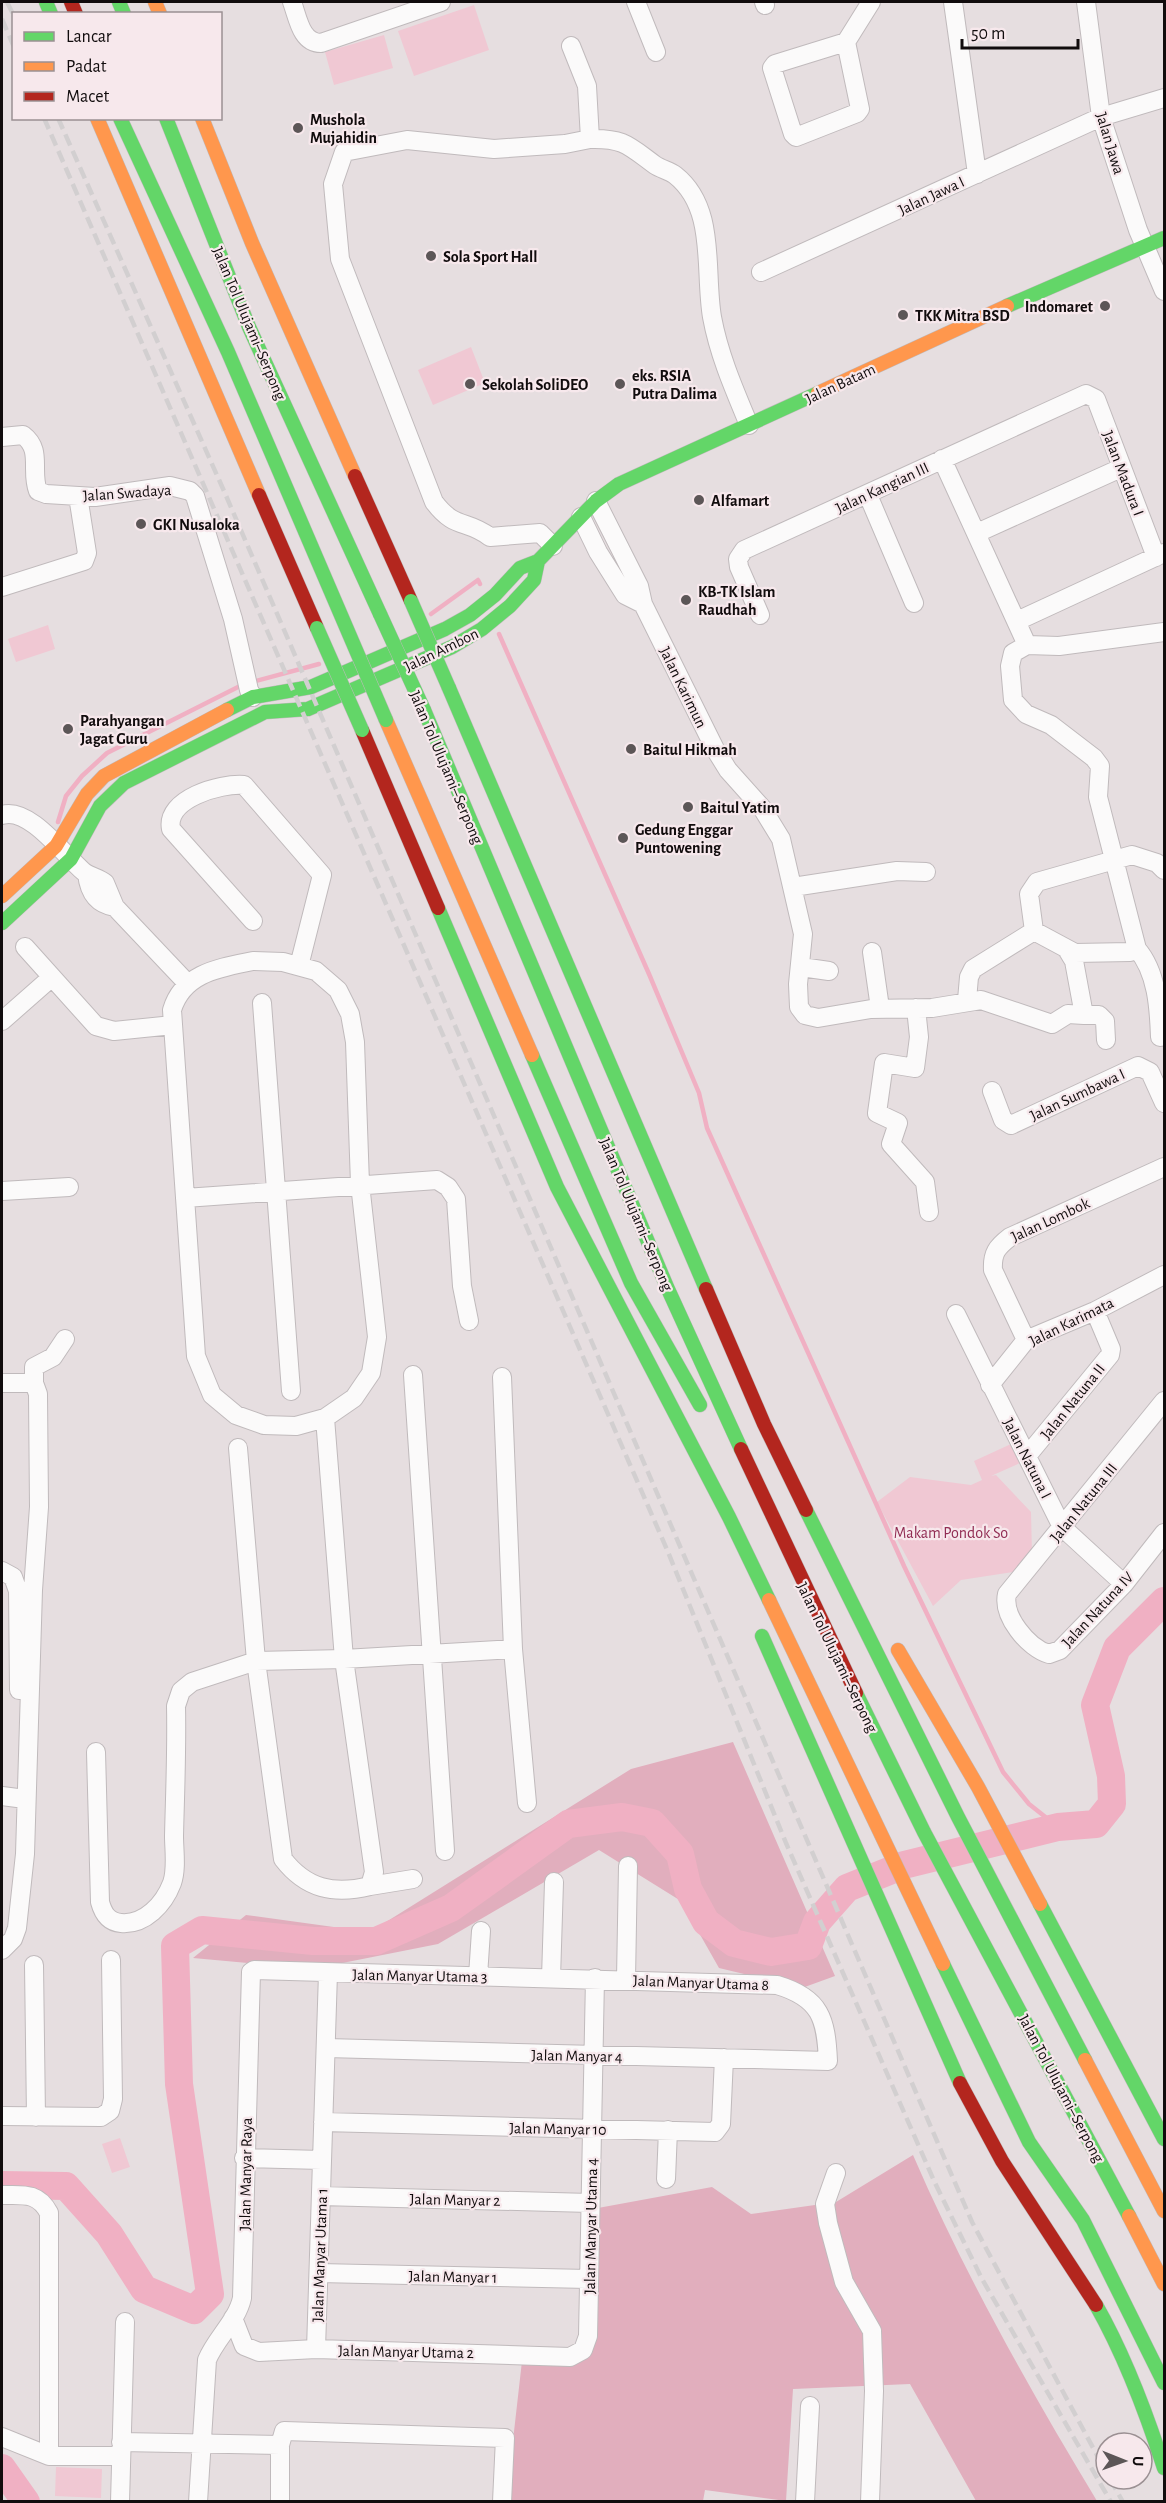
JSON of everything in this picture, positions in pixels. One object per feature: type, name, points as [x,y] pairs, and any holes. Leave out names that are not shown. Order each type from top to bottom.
[{"type":"main road","points":[[97,120],[363,730],[620,1340]]},
{"type":"main road","points":[[121,120],[228,352],[631,1283],[705,1415]]},
{"type":"main road","points":[[133,120],[240,447]]},
{"type":"main road","name":"Jalan Tol Ulujami–Serpong","points":[[167,120],[249,327],[424,710],[667,1287],[803,1586],[924,1832],[1164,2284]]},
{"type":"main road","name":"Jalan Tol Ulujami–Serpong","points":[[203,120],[252,243],[411,601],[764,1424],[958,1817],[1164,2211]]},
{"type":"main road","name":"Jalan Batam","points":[[538,561],[596,501],[619,484],[1164,238]]},
{"type":"main road","name":"Jalan Ambon","points":[[2,896],[56,846],[86,793],[99,777],[249,688],[311,687],[445,629],[470,615],[495,595],[520,568],[538,561]]},
{"type":"main road","name":"Jalan Ambon","points":[[2,923],[70,859],[100,806],[124,783],[265,712],[308,709],[452,647],[482,629],[510,606],[534,580],[538,561]]},
{"type":"main road","points":[[557,1187],[729,1517],[877,1822],[974,2032],[1029,2142],[1083,2220],[1164,2383]]},
{"type":"main road","points":[[764,1424],[860,1585]]},
{"type":"main road","points":[[728,1455],[803,1586]]},
{"type":"main road","points":[[754,1619],[850,1831],[962,2088],[1002,2161],[1079,2276],[1107,2325],[1149,2421],[1164,2469]]},
{"type":"main road","points":[[889,1636],[978,1787],[1164,2139]]},
{"type":"main road","points":[[1096,2008],[1144,2068]]},
{"type":"street","points":[[292,2],[306,38],[313,43],[321,43],[408,7],[441,2]]},
{"type":"street","points":[[636,2],[656,51]]},
{"type":"street","points":[[846,42],[860,109],[857,113],[796,136],[793,134],[772,69],[775,64],[846,42],[871,2]]},
{"type":"street","points":[[953,2],[976,174]]},
{"type":"street","name":"Jalan Jawa","points":[[1086,2],[1101,117],[1138,230],[1147,244],[1164,291]]},
{"type":"street","points":[[571,46],[587,86],[590,139]]},
{"type":"street","name":"Jalan Jawa I","points":[[761,272],[1101,117],[1164,98]]},
{"type":"street","points":[[553,546],[540,533],[490,537],[476,526],[456,523],[444,515],[434,502],[340,259],[333,184],[344,152],[407,140],[494,149],[612,138],[632,145],[657,166],[675,175],[700,205],[712,314],[720,351],[748,425]]},
{"type":"street","name":"Jalan Kangian III","points":[[760,615],[739,567],[740,555],[744,550],[1086,394]]},
{"type":"street","name":"Jalan Madura I","points":[[1086,394],[1096,399],[1121,468],[1160,555]]},
{"type":"street","name":"Jalan Swadaya","points":[[2,437],[23,435],[31,441],[35,453],[35,484],[38,491],[78,496],[120,495],[170,486],[189,491],[195,496],[233,619],[249,688]]},
{"type":"street","points":[[942,459],[1027,645]]},
{"type":"street","points":[[977,533],[1121,468]]},
{"type":"street","points":[[868,495],[914,603]]},
{"type":"street","points":[[2,587],[84,561],[87,553],[78,496]]},
{"type":"street","name":"Jalan Karimun","points":[[596,501],[639,586],[643,604],[703,727],[728,770],[762,808],[781,839],[803,934],[799,1007],[805,1015],[818,1018],[880,1008]]},
{"type":"street","name":"Jalan Karimun","points":[[581,517],[598,552],[625,595],[643,604]]},
{"type":"street","points":[[1017,621],[1160,555]]},
{"type":"street","points":[[1160,1037],[1162,1008],[1147,961],[1137,949],[1112,861],[1098,797],[1100,766],[1094,758],[1051,725],[1026,714],[1013,700],[1010,666],[1013,653],[1027,645],[1059,646],[1164,632]]},
{"type":"street","points":[[253,921],[171,829],[171,816],[178,806],[208,790],[244,785],[322,875],[299,966]]},
{"type":"street","points":[[2,814],[14,813],[30,820],[87,874],[105,883],[115,907],[187,983]]},
{"type":"street","points":[[1034,931],[1029,894],[1037,882],[1131,855],[1157,862],[1164,870]]},
{"type":"street","points":[[793,886],[897,871],[926,872]]},
{"type":"street","points":[[1034,931],[1068,951],[1074,961],[1084,1015]]},
{"type":"street","points":[[966,1000],[969,976],[973,969],[1034,931]]},
{"type":"street","points":[[24,947],[96,1026],[106,1031],[173,1025]]},
{"type":"street","points":[[1068,951],[1130,952],[1137,949]]},
{"type":"street","points":[[872,952],[880,1008],[932,1008],[966,1000],[981,1000],[1052,1024],[1068,1014],[1099,1015],[1105,1021],[1106,1040]]},
{"type":"street","points":[[253,961],[283,962],[316,970],[338,990],[350,1014],[355,1042],[360,1184],[377,1337],[371,1373],[354,1398],[325,1418],[296,1426],[264,1425],[236,1415],[212,1395],[196,1356],[173,1025],[176,996],[187,983],[222,968],[253,961]]},
{"type":"street","points":[[801,967],[829,971]]},
{"type":"street","points":[[2,1021],[52,977]]},
{"type":"street","points":[[262,1003],[274,1191],[291,1391]]},
{"type":"street","points":[[916,1008],[919,1037],[915,1068],[884,1062],[877,1113],[898,1124],[891,1144],[925,1182],[929,1212]]},
{"type":"street","name":"Jalan Sumbawa I","points":[[992,1091],[1003,1120],[1011,1125],[1138,1066],[1150,1072],[1164,1102]]},
{"type":"street","name":"Jalan Lombok","points":[[1026,1340],[993,1270],[992,1259],[996,1247],[1010,1237],[1164,1167]]},
{"type":"street","points":[[185,1198],[437,1180],[448,1187],[456,1199],[462,1286],[469,1321]]},
{"type":"street","points":[[2,1191],[69,1187]]},
{"type":"street","name":"Jalan Karimata","points":[[990,1385],[1026,1340],[1162,1281]]},
{"type":"street","name":"Jalan Natuna II","points":[[1027,1456],[1110,1355],[1111,1349],[1095,1311]]},
{"type":"street","name":"Jalan Natuna I","points":[[956,1314],[1062,1527],[1124,1584]]},
{"type":"street","points":[[2,1950],[13,1939],[17,1928],[25,1854],[33,1590],[39,1507],[38,1394],[34,1383],[34,1367],[52,1358],[65,1339]]},
{"type":"street","points":[[413,1375],[445,1851]]},
{"type":"street","points":[[502,1377],[513,1649],[527,1803]]},
{"type":"street","points":[[2,1383],[34,1383]]},
{"type":"street","name":"Jalan Natuna III","points":[[1005,1603],[1007,1593],[1164,1401]]},
{"type":"street","points":[[325,1418],[344,1659],[374,1872],[370,1886]]},
{"type":"street","points":[[238,1448],[256,1661],[283,1859],[301,1880],[345,1892],[413,1879]]},
{"type":"street","name":"Jalan Natuna IV","points":[[1005,1603],[1008,1615],[1034,1647],[1049,1654],[1060,1650],[1124,1584],[1164,1533]]},
{"type":"street","points":[[2,1571],[13,1577],[18,1591],[19,1690]]},
{"type":"street","points":[[96,1752],[100,1902],[103,1913],[109,1919],[119,1923],[131,1922],[150,1914],[172,1882],[176,1706],[181,1691],[192,1682],[256,1661],[344,1659],[513,1649]]},
{"type":"street","points":[[2,1796],[25,1799]]},
{"type":"street","points":[[626,1979],[628,1866]]},
{"type":"street","points":[[551,1978],[554,1882]]},
{"type":"street","points":[[478,1976],[481,1931]]},
{"type":"street","points":[[2,2115],[101,2117],[110,2111],[113,2099],[111,1960]]},
{"type":"street","points":[[34,1965],[36,2117]]},
{"type":"street","name":"Jalan Manyar Utama 3","points":[[250,1977],[254,1970],[595,1978]]},
{"type":"street","name":"Jalan Manyar Utama 1","points":[[316,2349],[328,1973]]},
{"type":"street","name":"Jalan Manyar Raya","points":[[209,2353],[233,2318],[242,2298],[250,1977]]},
{"type":"street","name":"Jalan Manyar Utama 8","points":[[595,1978],[777,1984],[791,1989],[810,2001],[821,2016],[826,2029],[828,2061]]},
{"type":"street","name":"Jalan Manyar Utama 4","points":[[570,2357],[583,2350],[588,2336],[595,1978]]},
{"type":"street","name":"Jalan Manyar 4","points":[[326,2048],[828,2061]]},
{"type":"street","name":"Jalan Manyar 10","points":[[323,2122],[668,2130],[710,2133],[719,2130],[724,2058]]},
{"type":"street","points":[[666,2179],[668,2130]]},
{"type":"street","points":[[244,2158],[322,2160]]},
{"type":"street","points":[[836,2173],[825,2204],[828,2223],[844,2282],[872,2331],[874,2391],[870,2502]]},
{"type":"street","points":[[2,2195],[32,2194],[43,2202],[49,2213],[49,2456]]},
{"type":"street","name":"Jalan Manyar 2","points":[[321,2196],[590,2203]]},
{"type":"street","name":"Jalan Manyar 1","points":[[319,2273],[588,2279]]},
{"type":"street","points":[[233,2318],[244,2346]]},
{"type":"street","points":[[120,2502],[125,2322]]},
{"type":"street","name":"Jalan Manyar Utama 2","points":[[209,2353],[244,2346],[259,2352],[316,2349],[570,2357]]},
{"type":"street","points":[[198,2502],[200,2445],[209,2353]]},
{"type":"street","points":[[805,2502],[810,2406]]},
{"type":"street","points":[[279,2502],[280,2445],[284,2431],[505,2438],[502,2502]]},
{"type":"street","points":[[2,2437],[49,2456],[200,2445],[280,2445]]},
{"type":"green space","points":[[474,5],[489,50],[414,76],[398,31]]},
{"type":"green space","points":[[384,35],[393,68],[334,85],[325,52]]},
{"type":"green space","points":[[471,347],[485,383],[433,405],[418,370]]},
{"type":"green space","points":[[48,625],[55,649],[16,662],[8,639]]},
{"type":"green space","name":"Makam Pondok So","points":[[1011,1444],[1020,1463],[991,1476],[996,1475],[1031,1512],[1032,1554],[1013,1572],[961,1580],[933,1606],[877,1502],[910,1477],[971,1485],[982,1480],[974,1461]]},
{"type":"green space","points":[[120,2138],[130,2167],[112,2173],[102,2144]]},
{"type":"green space","points":[[56,2467],[102,2469],[101,2498],[55,2496]]},
{"type":"shaded area","points":[[733,1742],[835,1976],[802,1988],[719,1968],[681,1901],[599,1850],[438,1944],[312,1969],[193,1958],[246,1915],[370,1932],[631,1769]]},
{"type":"shaded area","points":[[913,2155],[976,2288],[1047,2417],[1097,2501],[976,2501],[910,2384],[793,2389],[786,2501],[705,2490],[703,2501],[506,2502],[522,2361],[589,2358],[598,2208],[712,2187],[751,2214],[836,2202]]},
{"type":"waterway","points":[[431,614],[478,580],[480,584]]},
{"type":"waterway","points":[[499,634],[649,974],[699,1093],[707,1128],[904,1566],[1003,1772],[1029,1804],[1058,1827]]},
{"type":"waterway","points":[[252,682],[319,664]]},
{"type":"waterway","points":[[58,822],[66,796],[82,776],[107,753],[244,684]]},
{"type":"waterway","points":[[2,2185],[66,2186],[109,2234],[144,2289],[194,2310],[210,2294],[179,2084],[175,1946],[202,1930],[313,1941],[376,1941],[451,1908],[568,1824],[622,1817],[652,1823],[680,1854],[688,1889],[706,1922],[734,1943],[771,1952],[808,1946],[817,1922],[847,1888],[904,1865],[1058,1827],[1096,1824],[1112,1804],[1111,1776],[1095,1705],[1117,1648],[1164,1601]]},
{"type":"waterway","points":[[2,2468],[26,2502]]},
{"type":"railway","points":[[7,2],[12,12]]},
{"type":"railway","points":[[2,19],[12,42]]},
{"type":"railway","points":[[45,120],[668,1552],[786,1843],[935,2183],[982,2279],[1111,2502]]},
{"type":"railway","points":[[59,120],[224,491],[972,2222],[1094,2450]]},
{"type":"railway","points":[[1117,2491],[1123,2502]]},
{"type":"traffic: fast","points":[[46,2],[50,12]]},
{"type":"traffic: fast","points":[[119,2],[123,12]]},
{"type":"traffic: fast","points":[[121,120],[228,352],[386,720]]},
{"type":"traffic: fast","points":[[167,120],[249,327],[380,614]]},
{"type":"traffic: fast","points":[[1007,306],[1164,238]]},
{"type":"traffic: fast","points":[[227,710],[253,697],[311,687],[445,629],[470,615],[495,595],[520,568],[538,561],[596,501],[619,484],[818,393]]},
{"type":"traffic: fast","points":[[2,923],[71,859],[100,806],[124,783],[265,712],[308,709],[452,647],[482,629],[510,606],[534,580],[538,561]]},
{"type":"traffic: fast","points":[[411,601],[449,688]]},
{"type":"traffic: fast","points":[[380,614],[424,710]]},
{"type":"traffic: fast","points":[[317,628],[362,730]]},
{"type":"traffic: fast","points":[[449,688],[706,1289]]},
{"type":"traffic: fast","points":[[424,710],[667,1287],[741,1449]]},
{"type":"traffic: fast","points":[[438,908],[557,1187],[729,1517],[769,1600]]},
{"type":"traffic: fast","points":[[532,1055],[631,1283],[700,1405]]},
{"type":"traffic: fast","points":[[806,1510],[958,1817],[1085,2060]]},
{"type":"traffic: fast","points":[[762,1636],[960,2083]]},
{"type":"traffic: fast","points":[[856,1693],[924,1832],[1129,2216]]},
{"type":"traffic: fast","points":[[1040,1904],[1164,2139]]},
{"type":"traffic: fast","points":[[943,1964],[1029,2142],[1083,2220],[1164,2383]]},
{"type":"traffic: fast","points":[[1096,2305],[1134,2385],[1164,2468]]},
{"type":"traffic: slow","points":[[155,2],[159,12]]},
{"type":"traffic: slow","points":[[98,120],[259,495]]},
{"type":"traffic: slow","points":[[203,120],[252,243],[355,476]]},
{"type":"traffic: slow","points":[[818,393],[1007,306]]},
{"type":"traffic: slow","points":[[2,896],[56,846],[87,794],[104,776],[227,710]]},
{"type":"traffic: slow","points":[[386,720],[532,1055]]},
{"type":"traffic: slow","points":[[769,1600],[943,1964]]},
{"type":"traffic: slow","points":[[898,1650],[978,1787],[1040,1904]]},
{"type":"traffic: slow","points":[[1085,2060],[1164,2211]]},
{"type":"traffic: slow","points":[[1129,2216],[1164,2284]]},
{"type":"traffic: jam","points":[[71,2],[75,12]]},
{"type":"traffic: jam","points":[[355,476],[411,601]]},
{"type":"traffic: jam","points":[[259,495],[317,628]]},
{"type":"traffic: jam","points":[[362,730],[438,908]]},
{"type":"traffic: jam","points":[[706,1289],[764,1424],[806,1510]]},
{"type":"traffic: jam","points":[[741,1449],[856,1693]]},
{"type":"traffic: jam","points":[[960,2083],[1002,2161],[1096,2305]]},
{"type":"place","name":"Mushola Mujahidin","points":[[298,128]]},
{"type":"place","name":"Sola Sport Hall","points":[[431,256]]},
{"type":"place","name":"Indomaret","points":[[1105,306]]},
{"type":"place","name":"TKK Mitra BSD","points":[[903,315]]},
{"type":"place","name":"Sekolah SoliDEO","points":[[470,384]]},
{"type":"place","name":"eks. RSIA Putra Dalima","points":[[620,384]]},
{"type":"place","name":"Alfamart","points":[[699,500]]},
{"type":"place","name":"GKI Nusaloka","points":[[141,524]]},
{"type":"place","name":"KB-TK Islam Raudhah","points":[[686,600]]},
{"type":"place","name":"Parahyangan Jagat Guru","points":[[68,729]]},
{"type":"place","name":"Baitul Hikmah","points":[[631,749]]},
{"type":"place","name":"Baitul Yatim","points":[[688,807]]},
{"type":"place","name":"Gedung Enggar Puntowening","points":[[623,838]]}]
